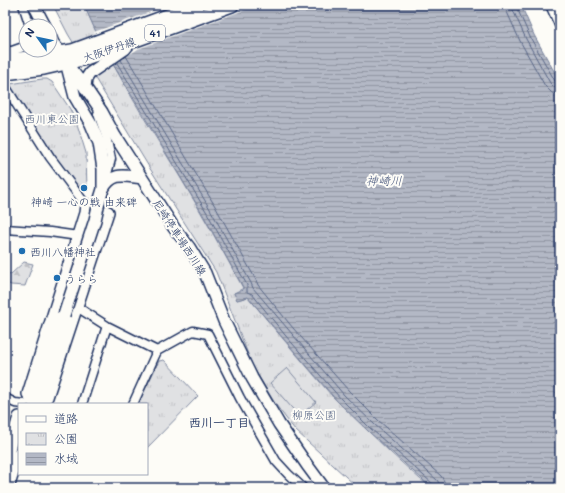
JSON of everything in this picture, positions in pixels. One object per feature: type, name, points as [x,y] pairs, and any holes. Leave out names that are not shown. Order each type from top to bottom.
[{"type":"main road","name":"大阪伊丹線","points":[[69,57],[197,5]]},
{"type":"main road","name":"大阪伊丹線","points":[[58,57],[86,58],[232,5]]},
{"type":"main road","name":"大阪伊丹線","points":[[5,62],[28,58]]},
{"type":"main road","name":"大阪伊丹線","points":[[5,73],[28,58]]},
{"type":"street","points":[[23,5],[27,18]]},
{"type":"street","points":[[34,5],[41,18]]},
{"type":"street","points":[[550,5],[560,27]]},
{"type":"street","points":[[31,402],[64,315],[95,220],[111,159],[100,118],[87,91],[85,82],[87,77],[94,69],[125,49],[132,42]]},
{"type":"street","points":[[58,47],[69,57],[75,97],[91,124],[98,143],[102,162],[102,189]]},
{"type":"street","points":[[5,51],[12,51],[18,54]]},
{"type":"street","name":"尼崎停車場西川線","points":[[69,57],[87,91],[102,112],[174,228],[189,247],[205,273],[224,321],[252,378],[279,424],[324,488]]},
{"type":"street","points":[[5,86],[46,151],[86,205],[108,212],[47,397],[31,402],[15,403],[5,398]]},
{"type":"street","points":[[102,189],[109,180],[118,176],[142,178]]},
{"type":"street","points":[[31,402],[78,236],[86,213],[86,205]]},
{"type":"street","points":[[5,229],[50,232],[78,236]]},
{"type":"street","points":[[77,307],[107,326],[157,351]]},
{"type":"street","points":[[82,403],[107,326]]},
{"type":"street","points":[[133,403],[157,351],[193,332],[208,334],[240,398],[276,461],[303,488]]},
{"type":"street","points":[[5,462],[18,420]]},
{"type":"street","points":[[8,488],[18,457]]},
{"type":"green space","name":"柳原公園","points":[[53,5],[84,5],[117,71],[196,204],[243,288],[234,293],[237,300],[248,297],[332,396],[390,452],[432,488],[358,488],[295,430],[276,405],[253,367],[216,272],[149,167],[68,34]]},
{"type":"green space","name":"西川東公園","points":[[47,79],[52,82],[70,109],[77,124],[86,153],[87,190],[81,192],[42,139],[10,89],[10,84]]},
{"type":"green space","points":[[24,262],[33,264],[25,286],[11,285],[5,282],[5,273],[11,274]]},
{"type":"green space","points":[[164,360],[198,396],[148,447],[148,403],[138,403],[159,361]]},
{"type":"green space","points":[[287,368],[316,402],[299,416],[270,383]]},
{"type":"water","name":"神崎川","points":[[84,5],[521,5],[534,35],[560,82],[560,488],[432,488],[338,402],[248,297],[237,300],[234,293],[243,290],[243,287],[202,213],[114,66]]},
{"type":"pier","points":[[170,5],[258,5],[138,49],[112,66],[94,32]]},
{"type":"place","name":"神崎 一心の戦 由来碑","points":[[84,188]]},
{"type":"place","name":"西川八幡神社","points":[[22,251]]},
{"type":"place","name":"うらら","points":[[57,278]]},
{"type":"district","name":"西川一丁目","points":[[219,422]]}]
